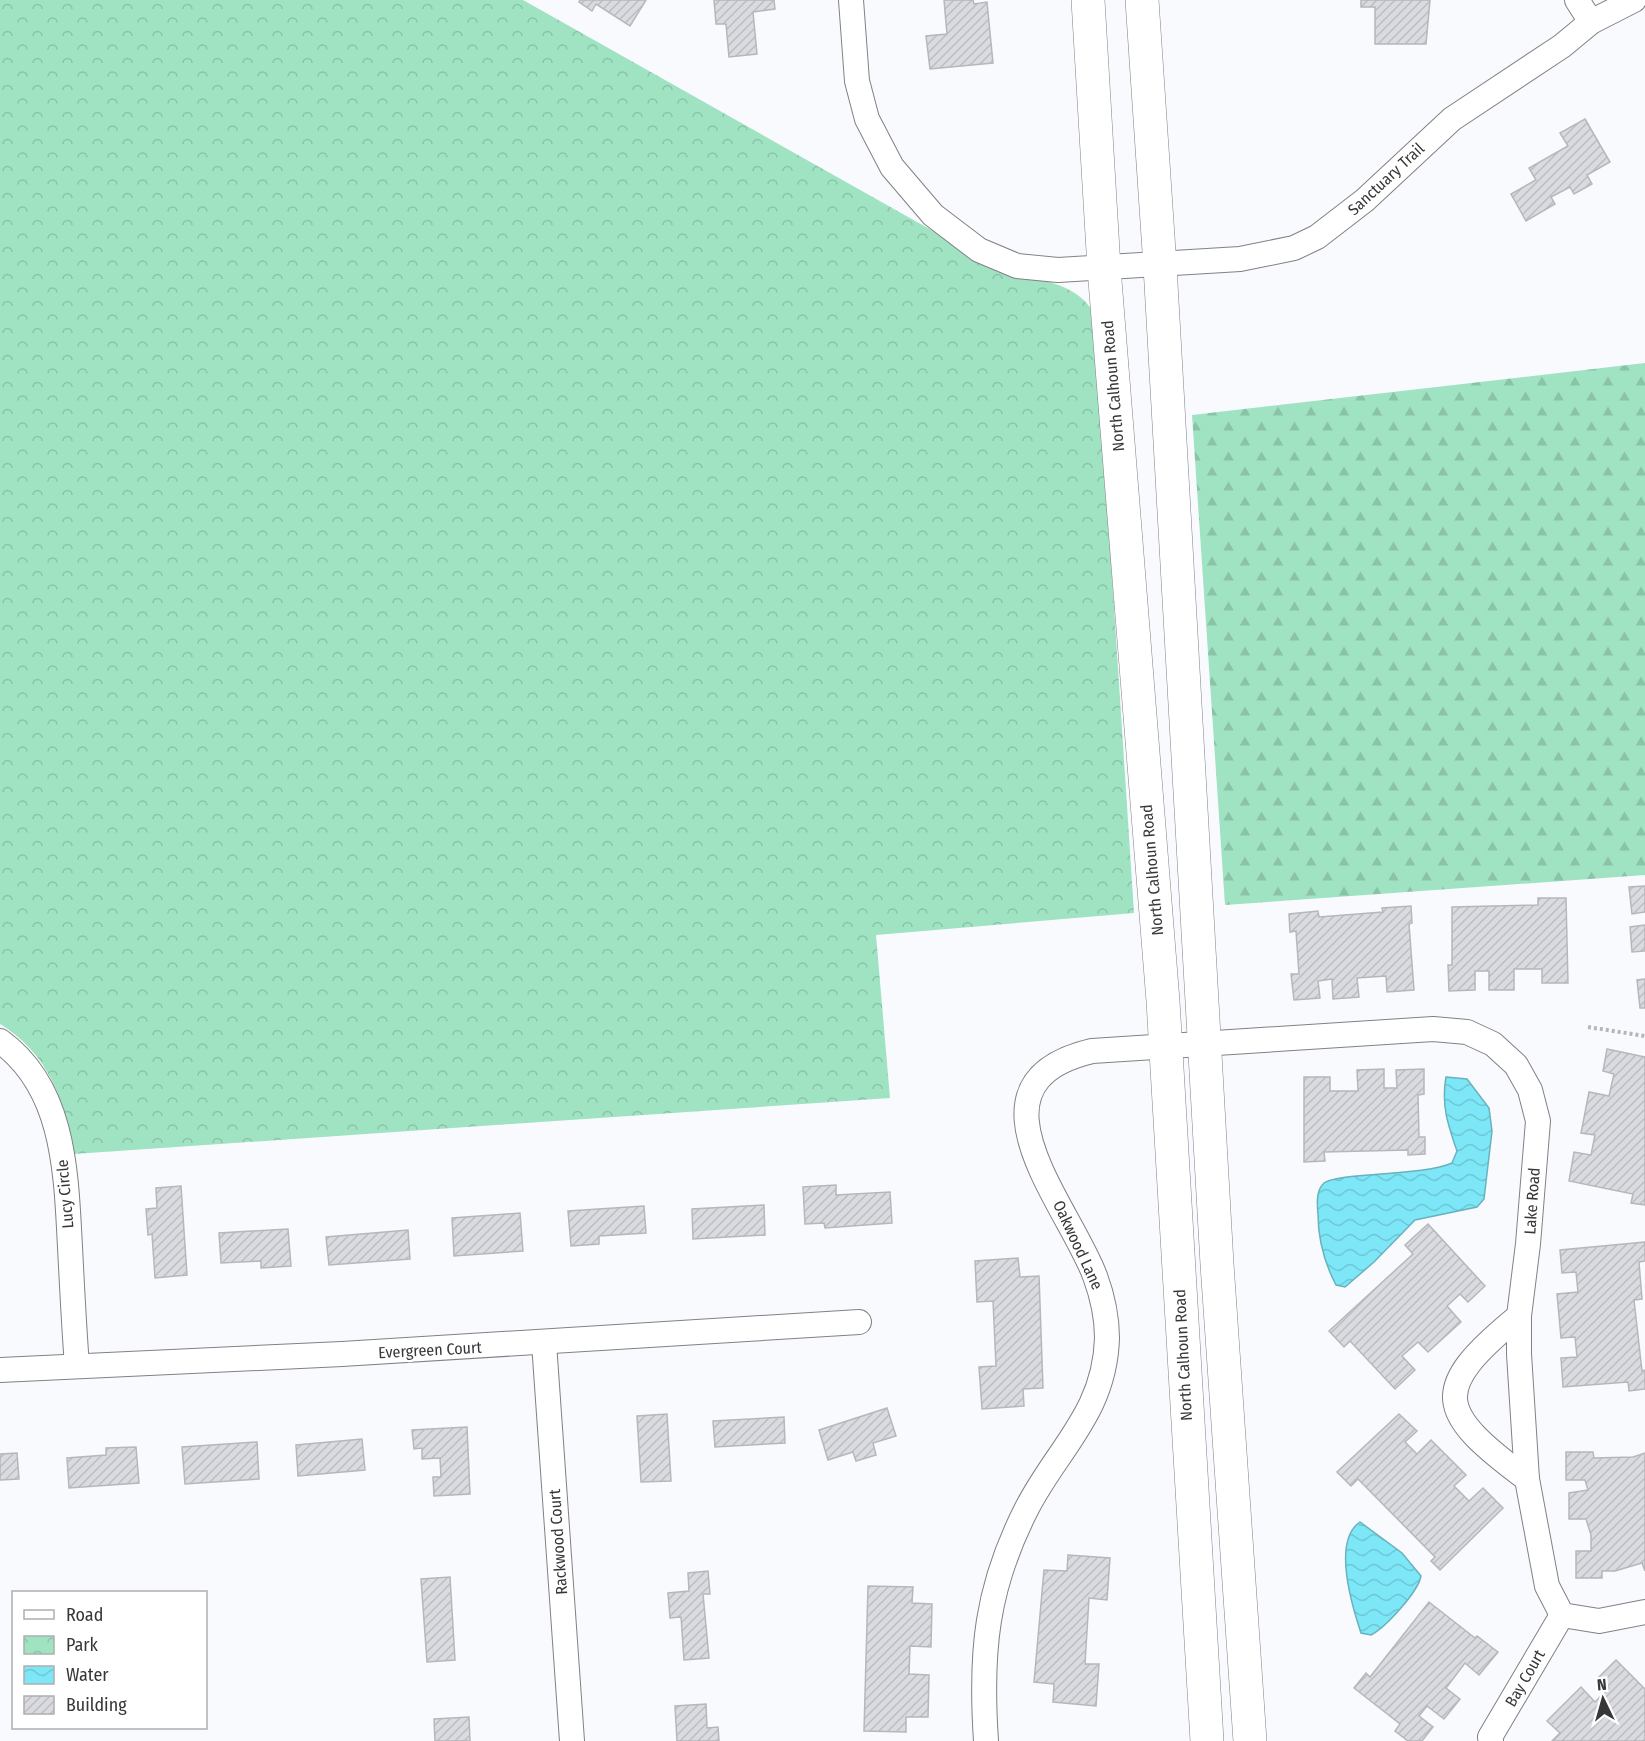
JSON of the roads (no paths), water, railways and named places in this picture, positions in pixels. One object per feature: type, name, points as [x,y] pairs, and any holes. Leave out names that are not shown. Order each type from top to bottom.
[{"type":"main road","name":"North Calhoun Road","points":[[1088,0],[1104,268],[1162,988],[1207,1741]]},
{"type":"main road","points":[[1142,0],[1160,266],[1217,1264],[1250,1741]]},
{"type":"main road","points":[[1192,1508],[1235,1504]]},
{"type":"street","name":"Sanctuary Trail","points":[[850,0],[857,81],[867,119],[878,145],[892,167],[933,215],[979,250],[1017,266],[1058,270],[1160,266],[1269,254],[1294,248],[1317,237],[1365,200],[1452,119],[1562,46],[1591,22],[1634,0]]},
{"type":"street","points":[[1576,0],[1591,22]]},
{"type":"street","name":"Lake Road","points":[[1164,1048],[1433,1029],[1467,1032],[1493,1044],[1516,1065],[1530,1090],[1538,1121],[1528,1244],[1519,1316],[1527,1479],[1547,1586],[1562,1615]]},
{"type":"street","name":"Lucy Circle","points":[[0,1041],[14,1051],[30,1070],[45,1094],[59,1135],[66,1177],[77,1366]]},
{"type":"street","name":"Oakwood Lane","points":[[986,1741],[983,1654],[995,1585],[1026,1509],[1042,1480],[1087,1417],[1098,1388],[1107,1337],[1102,1300],[1095,1275],[1028,1138],[1027,1106],[1042,1075],[1066,1058],[1092,1051],[1164,1048]]},
{"type":"street","points":[[1519,1316],[1476,1352],[1465,1365],[1456,1380],[1454,1396],[1461,1417],[1473,1437],[1527,1479]]},
{"type":"street","name":"Evergreen Court","points":[[0,1370],[544,1343],[859,1322]]},
{"type":"street","name":"Rackwood Court","points":[[544,1343],[572,1741]]},
{"type":"street","points":[[1562,1615],[1599,1621],[1645,1612]]},
{"type":"street","name":"Bay Court","points":[[1491,1741],[1490,1737],[1562,1615]]},
{"type":"water","points":[[1446,1077],[1467,1079],[1489,1108],[1492,1131],[1484,1199],[1477,1207],[1415,1220],[1374,1262],[1345,1287],[1336,1285],[1325,1259],[1318,1224],[1317,1206],[1321,1186],[1332,1180],[1346,1177],[1422,1170],[1452,1163],[1457,1151],[1445,1106]]},
{"type":"water","points":[[1360,1522],[1402,1553],[1421,1576],[1414,1591],[1400,1609],[1385,1625],[1371,1635],[1361,1633],[1349,1591],[1347,1574],[1347,1544],[1352,1531]]}]
